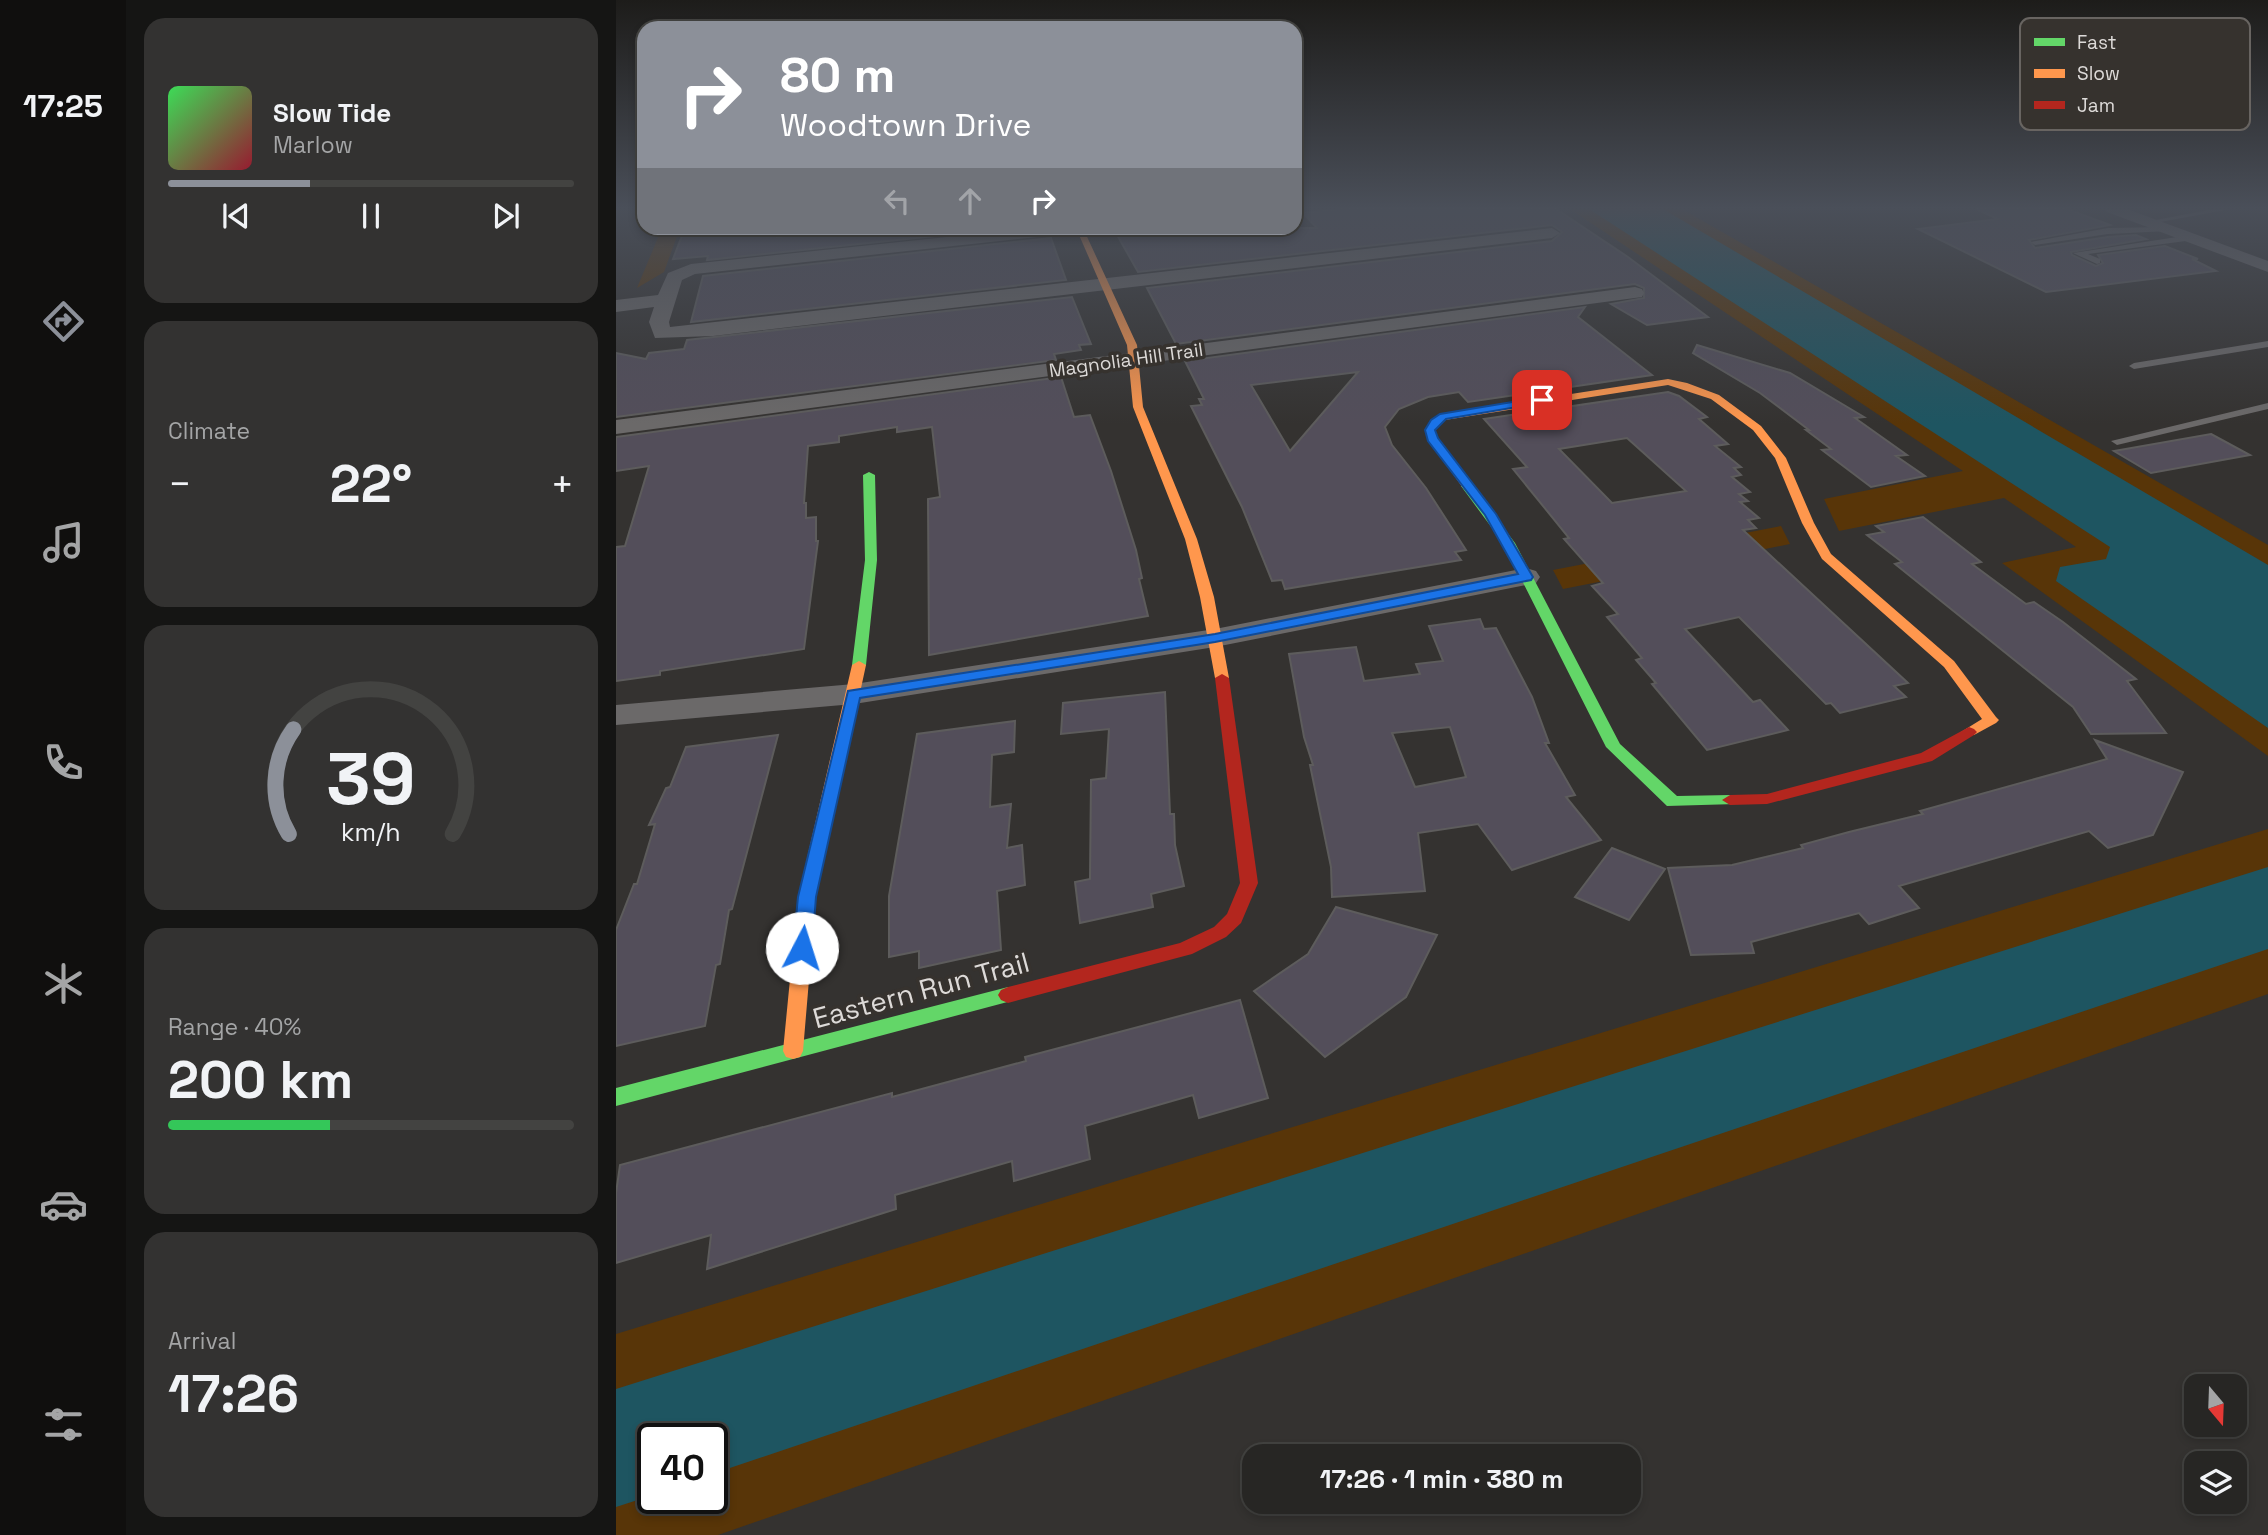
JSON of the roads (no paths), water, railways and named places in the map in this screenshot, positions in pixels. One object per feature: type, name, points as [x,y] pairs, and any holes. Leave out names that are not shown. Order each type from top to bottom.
[{"type":"street","points":[[673,281],[659,322],[662,334],[1143,281]]},
{"type":"street","points":[[1103,281],[1132,345],[1138,407],[1191,539],[1215,638]]},
{"type":"street","name":"Magnolia Hill Trail","points":[[616,427],[1635,293]]},
{"type":"street","points":[[616,306],[666,300]]},
{"type":"street","points":[[1652,383],[1684,384],[1710,393],[1765,438],[1779,456],[1812,535],[1826,556],[1949,664],[1991,720],[1926,757],[1767,799],[1673,802],[1614,747],[1526,577],[1490,514],[1432,438],[1430,430],[1434,422],[1443,416],[1459,412],[1652,383]]},
{"type":"street","points":[[793,1051],[807,897],[854,694],[871,560],[869,475]]},
{"type":"street","points":[[616,715],[854,694],[1215,638],[1526,577]]},
{"type":"street","name":"Eastern Run Trail","points":[[616,1097],[1185,949],[1214,937],[1233,921],[1244,906],[1249,883],[1226,696],[1215,638]]},
{"type":"lane","points":[[2134,366],[2268,344]]},
{"type":"lane","points":[[2117,441],[2268,406]]},
{"type":"water","points":[[1699,281],[1785,281],[2268,565],[2268,728],[2056,581],[2060,567],[2106,559],[2110,547]]},
{"type":"water","points":[[2268,867],[2268,949],[728,1469],[728,1423],[637,1423],[637,1500],[616,1507],[616,1389]]}]
